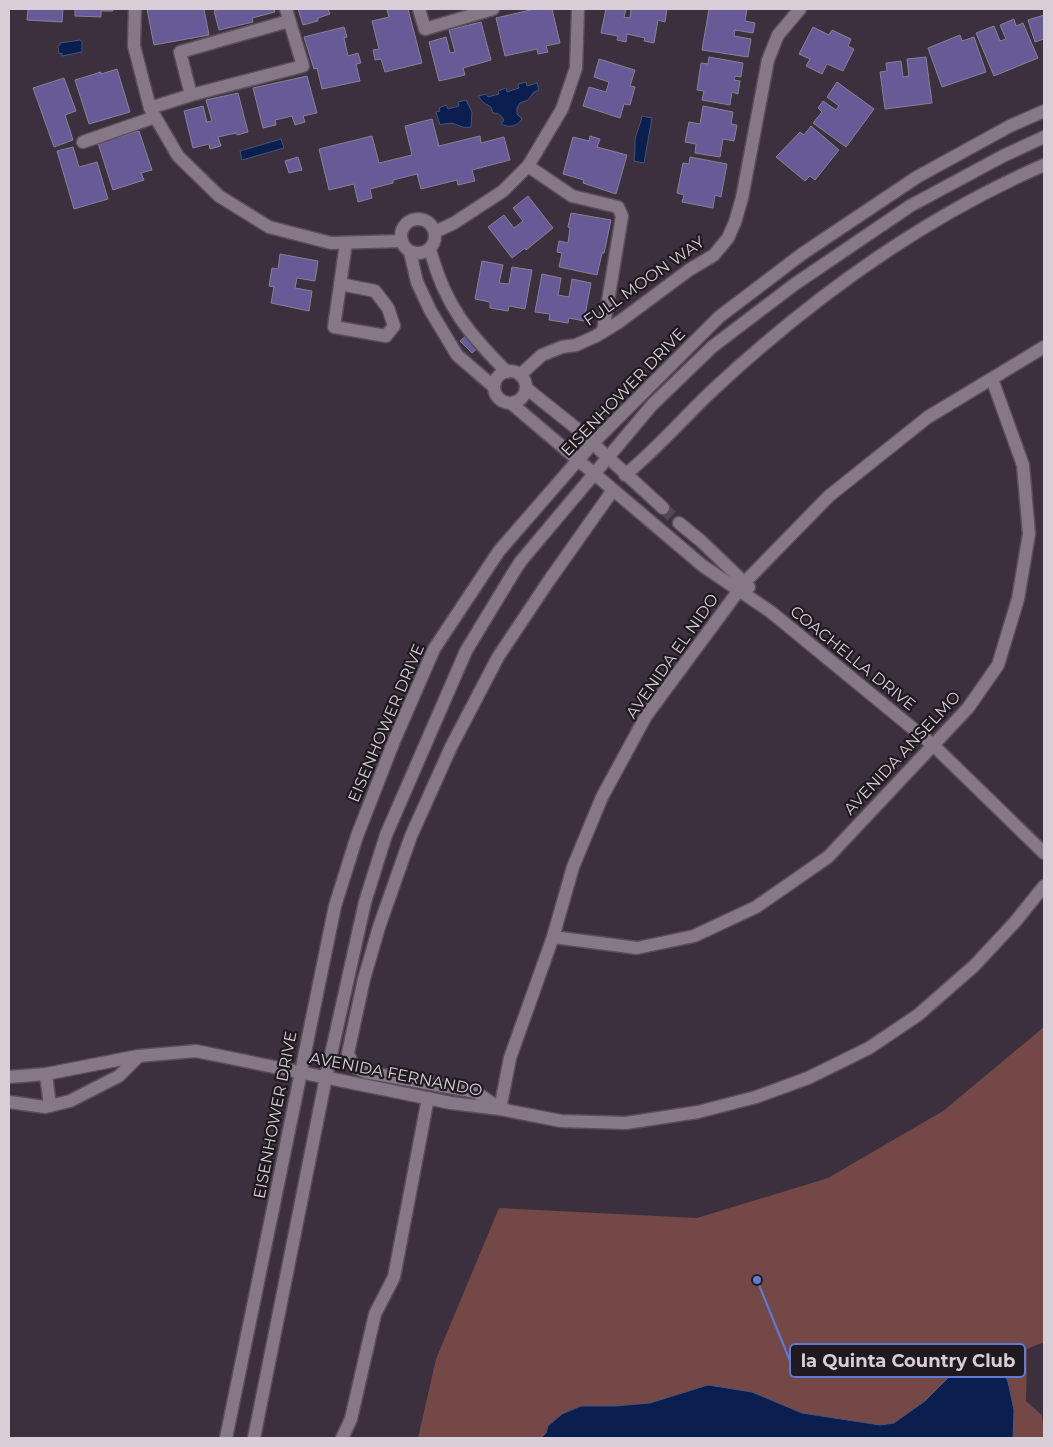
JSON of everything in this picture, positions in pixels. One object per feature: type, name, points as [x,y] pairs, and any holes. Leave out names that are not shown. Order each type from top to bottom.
[{"type":"street","points":[[135,9],[134,46],[152,112],[178,156],[219,196],[269,227],[331,243],[402,241],[402,229],[411,221],[416,219],[428,222],[435,232],[435,241],[430,249],[420,254],[410,252]]},
{"type":"street","points":[[83,142],[191,95],[303,66],[286,9]]},
{"type":"street","points":[[419,9],[425,29],[493,9]]},
{"type":"street","points":[[435,232],[454,223],[503,191],[528,166],[562,109],[576,68],[578,9]]},
{"type":"street","name":"FULL MOON WAY","points":[[520,375],[542,355],[562,346],[576,344],[603,331],[689,270],[714,255],[728,238],[742,198],[768,60],[778,35],[800,9]]},
{"type":"street","points":[[191,95],[180,52],[289,21]]},
{"type":"street","name":"EISENHOWER DRIVE","points":[[226,1438],[320,977],[341,888],[357,836],[394,741],[434,649],[499,551],[592,444],[719,317],[802,254],[917,176],[1010,126],[1044,111]]},
{"type":"street","name":"EISENHOWER DRIVE","points":[[254,1438],[326,1077],[365,902],[386,835],[466,651],[521,561],[652,405],[712,347],[795,284],[910,206],[1003,156],[1044,137]]},
{"type":"street","points":[[625,475],[648,456],[715,388],[800,314],[884,254],[963,206],[1044,165]]},
{"type":"street","points":[[528,166],[572,196],[618,207],[622,216],[603,331]]},
{"type":"street","name":"COACHELLA DRIVE","points":[[402,241],[410,252],[420,289],[456,355],[494,387],[494,392],[499,400],[512,404],[703,566],[742,586]]},
{"type":"street","points":[[340,284],[375,291],[388,308],[394,326],[386,336],[334,326],[340,284],[346,243]]},
{"type":"street","points":[[430,249],[435,270],[454,312],[480,345],[507,372]]},
{"type":"street","name":"AVENIDA EL NIDO","points":[[500,1109],[510,1058],[553,937],[573,867],[602,797],[646,716],[742,586],[829,496],[928,417],[1044,347]]},
{"type":"street","points":[[494,387],[499,375],[507,372],[520,375],[526,383],[526,388],[523,397],[512,404]]},
{"type":"street","name":"AVENIDA ANSELMO","points":[[553,937],[637,948],[694,936],[756,907],[828,858],[968,708],[998,665],[1018,599],[1029,534],[1024,465],[992,379]]},
{"type":"street","points":[[526,388],[569,423],[663,508]]},
{"type":"street","name":"AVENIDA FERNANDO","points":[[500,1109],[476,1092],[365,1072],[353,1066],[348,1052],[364,979],[379,927],[411,836],[451,747],[498,657],[613,490]]},
{"type":"street","name":"COACHELLA DRIVE","points":[[679,523],[701,541],[742,586],[771,612],[933,744],[1044,854]]},
{"type":"street","name":"AVENIDA FERNANDO","points":[[9,1077],[46,1074],[138,1056],[196,1051],[428,1098],[561,1121],[626,1123],[698,1112],[756,1097],[808,1078],[869,1048],[918,1015],[974,966],[1015,922],[1044,886]]},
{"type":"street","points":[[9,1102],[45,1107],[70,1101],[119,1076],[138,1056]]},
{"type":"street","points":[[46,1074],[50,1106]]},
{"type":"street","points":[[342,1438],[351,1419],[375,1314],[394,1277],[428,1098]]},
{"type":"shaded area","points":[[1044,1027],[1044,1342],[1027,1349],[1026,1401],[1042,1415],[1044,1438],[418,1438],[436,1359],[499,1208],[697,1218],[828,1178],[943,1111]]},
{"type":"water","points":[[80,40],[82,42],[82,52],[62,56],[62,53],[59,54],[58,46],[60,43]]},
{"type":"water","points":[[526,82],[527,86],[537,83],[539,90],[534,92],[528,100],[520,103],[517,108],[517,114],[522,119],[518,124],[512,126],[501,124],[504,120],[502,117],[493,113],[491,107],[478,96],[486,94],[488,97],[499,94],[498,91],[506,88],[507,92],[519,88],[518,84]]},
{"type":"water","points":[[466,100],[472,112],[471,127],[467,128],[451,123],[440,125],[436,112],[440,111],[439,108],[446,105],[448,109],[459,106],[458,102]]},
{"type":"water","points":[[642,116],[652,118],[644,163],[634,161],[635,138]]},
{"type":"water","points":[[281,139],[284,148],[242,160],[240,151]]},
{"type":"water","points":[[986,1358],[995,1362],[1003,1370],[1008,1382],[1014,1410],[1013,1438],[541,1438],[546,1433],[548,1426],[562,1414],[581,1406],[650,1403],[708,1385],[752,1392],[802,1413],[880,1425],[894,1423],[925,1401],[957,1369]]},
{"type":"building","points":[[28,9],[63,9],[62,22],[27,20]]},
{"type":"building","points":[[75,9],[113,9],[113,11],[101,11],[101,17],[75,16]]},
{"type":"building","points":[[147,9],[204,9],[209,35],[154,45]]},
{"type":"building","points":[[219,9],[274,9],[275,12],[252,18],[253,22],[219,30],[214,11]]},
{"type":"building","points":[[298,9],[328,9],[330,14],[318,18],[318,21],[303,25]]},
{"type":"building","points":[[408,9],[422,63],[385,72],[381,59],[375,60],[373,50],[379,49],[372,21],[389,17],[387,10]]},
{"type":"building","points":[[535,9],[552,9],[560,43],[546,46],[548,52],[538,54],[537,49],[505,56],[496,18]]},
{"type":"building","points":[[606,9],[626,9],[624,17],[630,18],[631,9],[667,9],[665,22],[658,20],[654,43],[644,41],[645,38],[627,34],[626,42],[617,40],[618,36],[601,33]]},
{"type":"building","points":[[709,9],[747,9],[745,21],[755,23],[753,33],[735,30],[734,36],[751,39],[748,57],[702,50]]},
{"type":"building","points":[[1044,15],[1044,39],[1035,42],[1028,20]]},
{"type":"building","points":[[1014,19],[1016,26],[1023,23],[1038,58],[994,76],[976,33],[994,26],[1000,41],[1006,39],[1000,25]]},
{"type":"building","points":[[481,22],[491,60],[463,68],[465,75],[439,81],[429,42],[446,37],[450,53],[455,52],[449,30]]},
{"type":"building","points":[[344,27],[347,37],[344,38],[348,56],[358,53],[361,63],[356,64],[360,81],[322,89],[317,68],[314,69],[304,37]]},
{"type":"building","points":[[813,27],[829,35],[832,30],[851,39],[848,46],[854,49],[843,71],[827,64],[822,74],[806,66],[810,59],[799,54]]},
{"type":"building","points":[[960,35],[962,41],[974,37],[986,72],[942,87],[928,48]]},
{"type":"building","points":[[709,57],[743,63],[741,77],[735,76],[734,80],[740,81],[738,94],[732,92],[730,105],[702,100],[704,91],[697,90],[701,63],[708,64]]},
{"type":"building","points":[[926,57],[932,103],[885,109],[880,72],[887,71],[886,63],[901,61],[903,77],[909,76],[907,59]]},
{"type":"building","points":[[599,59],[635,70],[630,86],[635,87],[630,105],[624,104],[620,118],[583,106],[589,87],[606,92],[609,82],[594,77]]},
{"type":"building","points":[[117,69],[130,112],[89,124],[75,80]]},
{"type":"building","points":[[307,76],[317,113],[303,116],[305,122],[295,125],[292,116],[275,120],[276,125],[263,128],[253,88]]},
{"type":"building","points":[[64,78],[76,111],[65,115],[73,140],[54,147],[33,88]]},
{"type":"building","points":[[837,82],[874,109],[846,147],[813,123],[822,112],[818,108],[823,101],[836,110],[839,106],[827,97]]},
{"type":"building","points":[[238,93],[248,132],[218,137],[221,146],[210,149],[209,144],[193,148],[184,111],[203,106],[207,122],[212,121],[206,100]]},
{"type":"building","points":[[703,106],[733,112],[731,124],[737,125],[734,141],[723,139],[720,157],[695,153],[696,144],[685,142],[689,122],[700,124]]},
{"type":"building","points":[[432,119],[439,146],[480,136],[481,143],[504,137],[510,160],[472,170],[475,181],[458,185],[457,180],[421,189],[417,174],[393,180],[393,183],[370,189],[372,198],[358,202],[354,184],[329,190],[319,149],[372,136],[379,163],[412,155],[405,126]]},
{"type":"building","points":[[811,126],[839,150],[815,180],[810,176],[805,181],[776,157],[800,132],[804,135]]},
{"type":"building","points":[[139,131],[152,170],[141,173],[144,180],[113,190],[98,143]]},
{"type":"building","points":[[590,136],[600,139],[597,147],[627,155],[616,194],[583,183],[584,180],[563,174],[573,137],[589,141]]},
{"type":"building","points":[[73,147],[79,167],[97,162],[108,199],[74,209],[57,151]]},
{"type":"building","points":[[298,157],[302,170],[289,173],[285,161]]},
{"type":"building","points":[[690,157],[727,164],[721,197],[715,195],[713,208],[682,202],[684,195],[677,193],[683,163],[689,164]]},
{"type":"building","points":[[528,196],[553,228],[526,250],[525,248],[512,258],[488,227],[504,215],[514,228],[523,221],[513,208]]},
{"type":"building","points":[[571,213],[611,220],[597,275],[559,267],[562,253],[557,252],[559,241],[568,243],[570,228],[568,227]]},
{"type":"building","points":[[280,254],[318,261],[315,281],[297,278],[295,288],[312,291],[309,311],[271,303],[274,287],[269,286],[272,268],[278,269]]},
{"type":"building","points":[[482,261],[503,265],[499,283],[509,284],[512,267],[532,270],[525,309],[509,306],[508,311],[490,308],[490,302],[475,299]]},
{"type":"building","points":[[542,274],[561,278],[558,295],[569,297],[572,279],[591,283],[584,321],[569,318],[568,323],[549,320],[550,314],[535,312]]},
{"type":"building","points":[[467,335],[479,347],[472,353],[460,341]]},
{"type":"tunnel","points":[[663,508],[679,523]]},
{"type":"place","name":"la Quinta Country Club","points":[[757,1280]]}]
